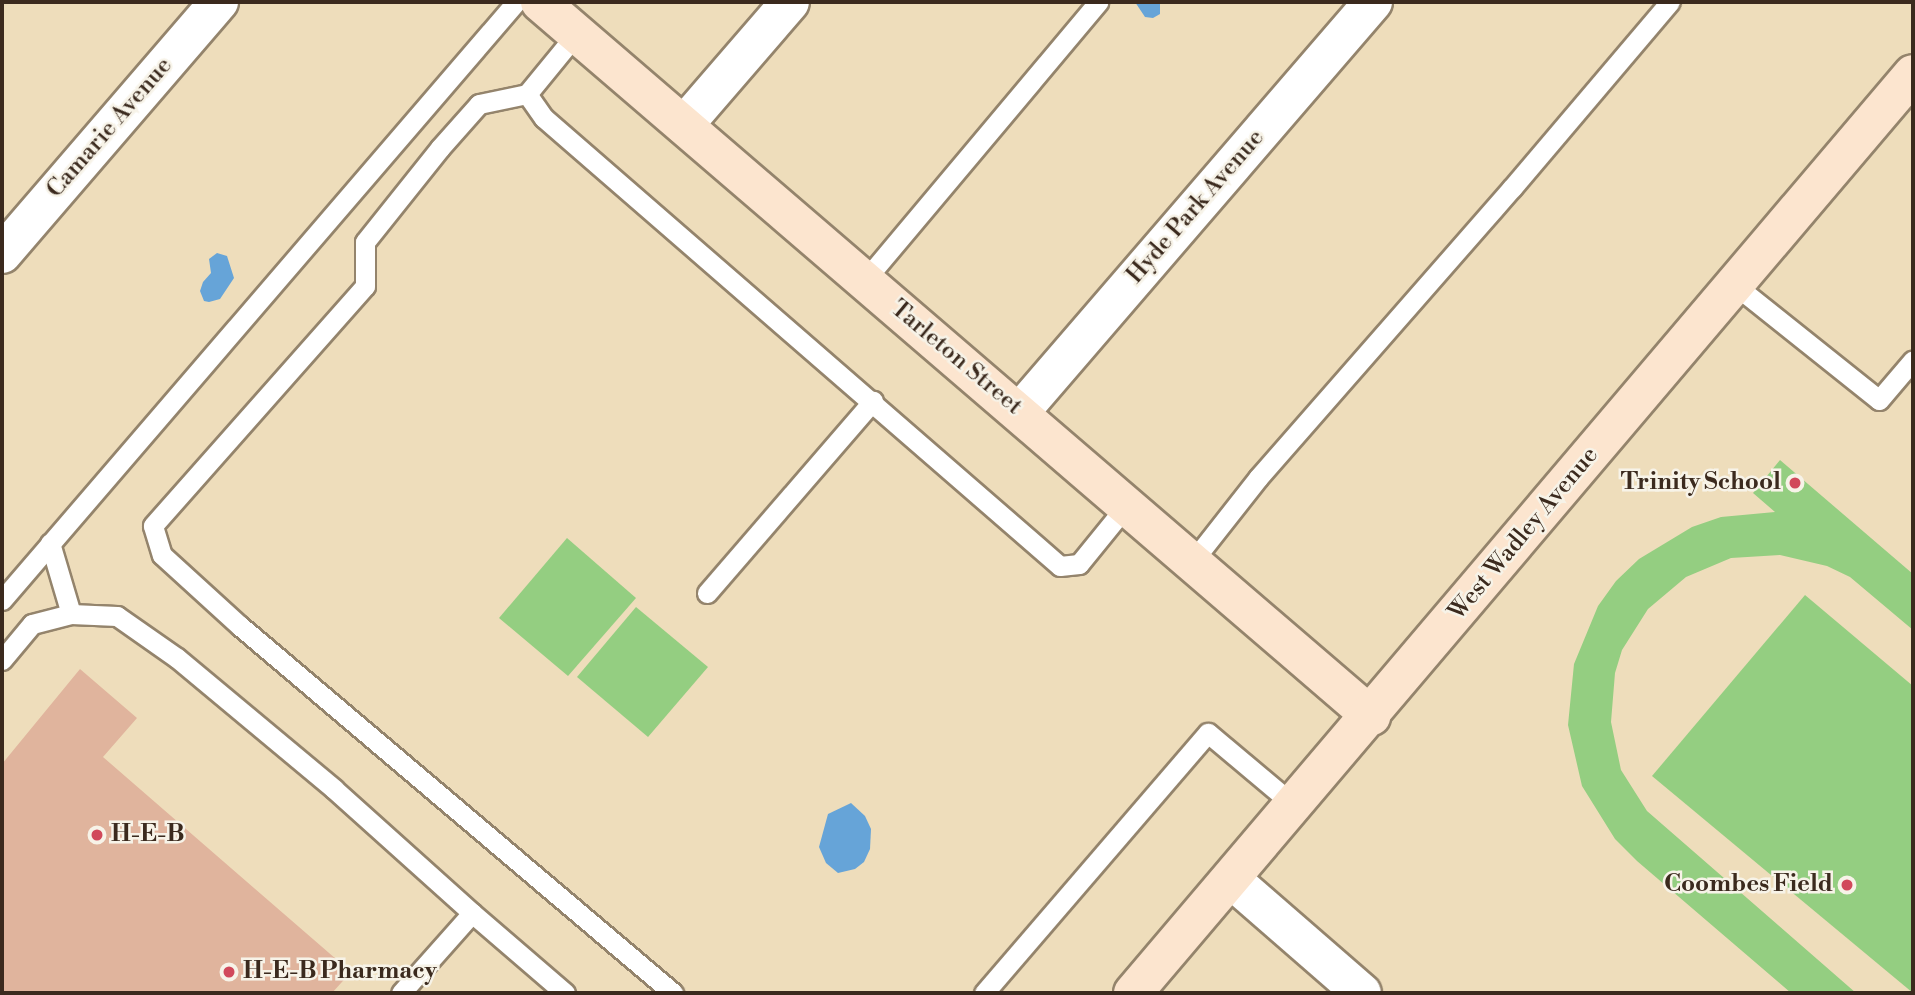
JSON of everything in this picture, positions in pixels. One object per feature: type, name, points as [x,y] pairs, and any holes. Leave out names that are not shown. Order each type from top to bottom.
[{"type":"main road","name":"Tarleton Street","points":[[540,2],[1371,716]]},
{"type":"main road","name":"West Wadley Avenue","points":[[1133,993],[1295,806],[1913,74]]},
{"type":"street","name":"Camarie Avenue","points":[[2,254],[219,2]]},
{"type":"street","points":[[684,125],[790,2]]},
{"type":"street","name":"Hyde Park Avenue","points":[[1020,412],[1373,2]]},
{"type":"street","points":[[1232,880],[1362,993]]},
{"type":"lane","points":[[2,600],[516,2]]},
{"type":"lane","points":[[865,280],[1098,2]]},
{"type":"lane","points":[[1192,562],[1258,478],[1504,198],[1670,2]]},
{"type":"lane","points":[[577,33],[527,94],[479,104],[455,130],[365,242],[365,286],[153,526],[162,555],[240,626],[673,993]]},
{"type":"lane","points":[[527,94],[544,118],[1060,566],[1079,564],[1127,505]]},
{"type":"lane","points":[[1735,285],[1879,400],[1913,360]]},
{"type":"lane","points":[[707,593],[873,401]]},
{"type":"lane","points":[[50,542],[71,614]]},
{"type":"lane","points":[[2,660],[32,624],[71,614],[117,616],[177,658],[334,789],[565,993]]},
{"type":"lane","points":[[984,993],[1208,733],[1295,806]]},
{"type":"lane","points":[[414,989],[472,913]]},
{"type":"green space","points":[[1780,460],[1913,574],[1913,630],[1850,577],[1827,566],[1780,555],[1731,558],[1686,577],[1648,609],[1622,650],[1615,673],[1611,722],[1621,770],[1647,811],[1856,993],[1791,993],[1637,861],[1615,839],[1582,786],[1568,725],[1574,664],[1598,606],[1616,581],[1639,559],[1692,527],[1721,517],[1775,512],[1753,493]]},
{"type":"green space","points":[[567,538],[636,598],[568,676],[499,618]]},
{"type":"green space","name":"Coombes Field","points":[[1805,595],[1913,686],[1913,993],[1652,776]]},
{"type":"green space","points":[[636,607],[708,667],[648,737],[577,677]]},
{"type":"water","points":[[1135,2],[1160,2],[1160,14],[1153,18],[1145,17]]},
{"type":"water","points":[[217,253],[227,256],[234,278],[220,299],[204,301],[200,291],[203,282],[211,273],[209,259]]},
{"type":"water","points":[[851,803],[865,816],[871,829],[870,849],[864,862],[855,869],[838,873],[826,863],[819,847],[828,814]]},
{"type":"building","name":"H-E-B","points":[[80,669],[137,718],[103,757],[351,972],[332,993],[2,993],[2,764]]},
{"type":"place","name":"Trinity School","points":[[1795,483]]},
{"type":"place","name":"H-E-B","points":[[97,835]]},
{"type":"place","name":"Coombes Field","points":[[1847,885]]},
{"type":"place","name":"H-E-B Pharmacy","points":[[229,972]]}]
